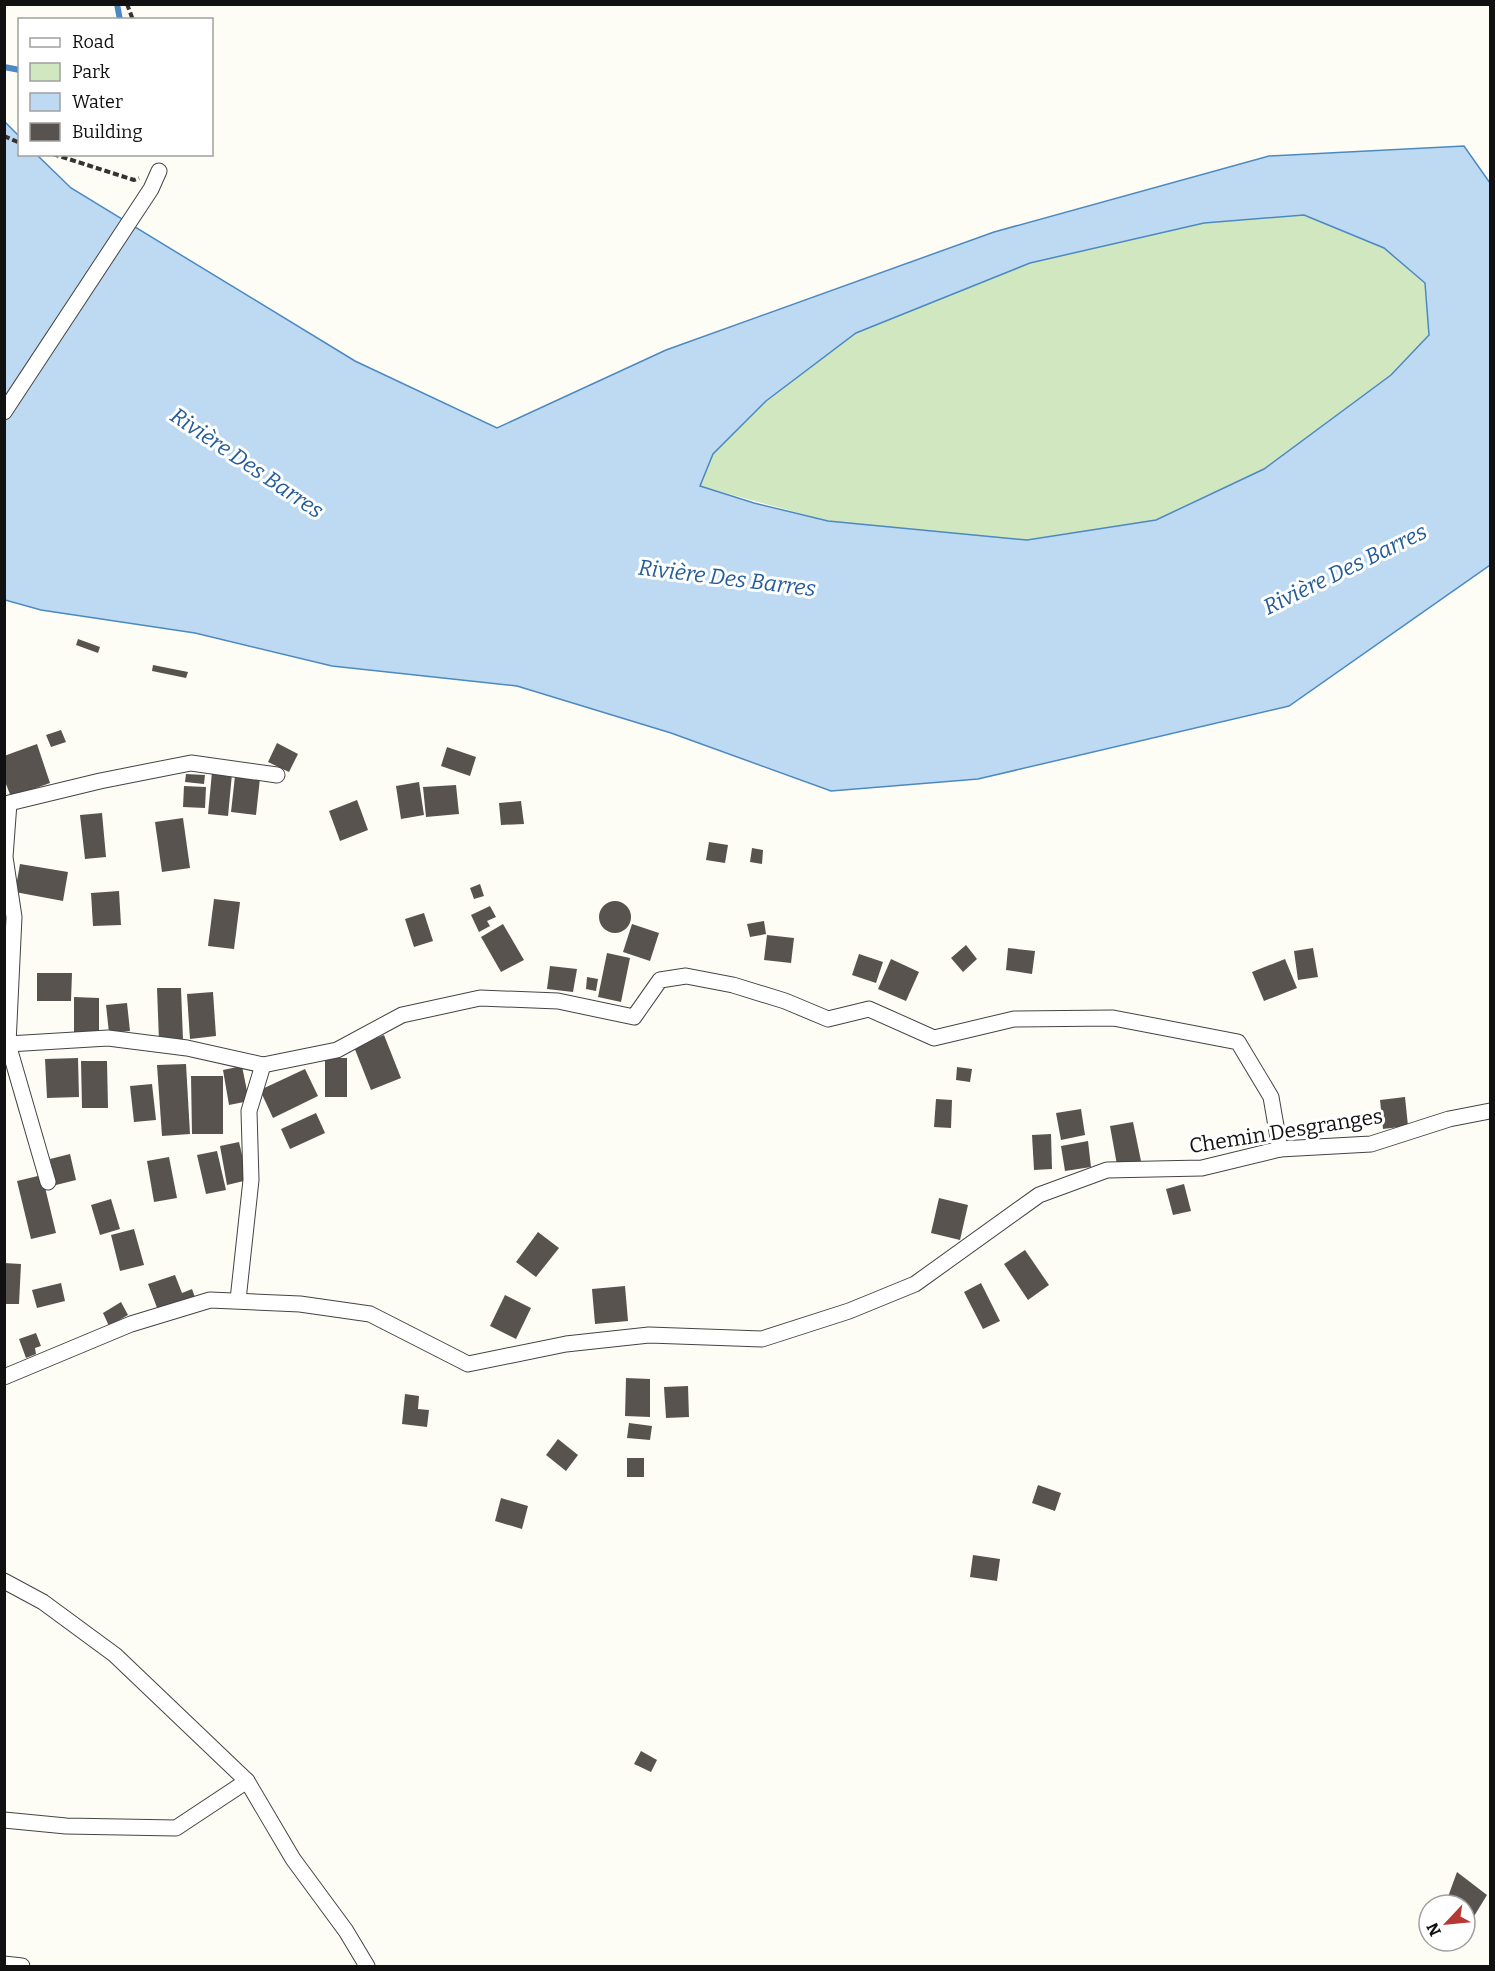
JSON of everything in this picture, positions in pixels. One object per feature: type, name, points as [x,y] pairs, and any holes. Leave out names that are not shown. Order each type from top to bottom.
[{"type":"street","points":[[4,412],[151,189],[159,171]]},
{"type":"street","points":[[48,1182],[6,1047],[8,968],[14,917],[5,857],[7,802],[191,764],[277,775]]},
{"type":"street","points":[[6,1047],[108,1038],[187,1048],[263,1065],[337,1050],[402,1015],[480,998],[558,1001],[634,1017],[660,980],[686,976],[734,985],[785,1001],[828,1019],[869,1009],[934,1038],[1014,1019],[1113,1018],[1238,1042],[1271,1097],[1280,1149]]},
{"type":"street","points":[[238,1300],[251,1180],[249,1111],[263,1065]]},
{"type":"street","name":"Chemin Desgranges","points":[[4,1377],[131,1324],[210,1300],[300,1304],[370,1314],[468,1364],[566,1344],[649,1335],[762,1339],[849,1311],[915,1284],[1039,1195],[1107,1170],[1202,1168],[1280,1149],[1371,1144],[1449,1119],[1491,1111]]},
{"type":"street","points":[[4,1581],[43,1602],[115,1655],[247,1781],[293,1859],[346,1931],[367,1966]]},
{"type":"street","points":[[4,1820],[66,1826],[176,1828],[247,1781]]},
{"type":"street","points":[[4,1964],[22,1966]]},
{"type":"path","points":[[4,136],[18,142]]},
{"type":"path","points":[[58,156],[134,180],[159,171]]},
{"type":"green space","points":[[1304,215],[1384,248],[1425,283],[1429,335],[1391,375],[1264,469],[1156,520],[1027,540],[828,521],[700,486],[713,454],[766,401],[856,333],[1030,263],[1204,223]]},
{"type":"water","name":"Rivière Des Barres","points":[[4,121],[18,135],[18,156],[38,156],[71,188],[355,361],[497,428],[666,350],[994,232],[1269,156],[1464,146],[1490,183],[1490,565],[1289,706],[978,779],[831,791],[671,733],[517,686],[332,666],[195,633],[41,610],[5,600]],"holes":[[[1304,215],[1384,248],[1425,283],[1429,335],[1391,375],[1264,469],[1156,520],[1027,540],[828,521],[754,503],[700,486],[713,454],[766,401],[856,333],[1030,263],[1204,223]]]},
{"type":"building","points":[[78,639],[100,647],[98,653],[76,645]]},
{"type":"building","points":[[153,665],[188,672],[186,678],[152,671]]},
{"type":"building","points":[[61,730],[66,742],[51,747],[46,735]]},
{"type":"building","points":[[277,743],[298,754],[289,772],[268,762]]},
{"type":"building","points":[[37,744],[50,783],[11,797],[4,779],[4,756]]},
{"type":"building","points":[[447,747],[476,757],[470,776],[441,766]]},
{"type":"building","points":[[212,772],[232,774],[228,816],[208,814]]},
{"type":"building","points":[[186,774],[205,775],[204,784],[185,782]]},
{"type":"building","points":[[235,776],[260,778],[256,815],[231,812]]},
{"type":"building","points":[[419,782],[424,815],[401,819],[396,786]]},
{"type":"building","points":[[456,785],[459,814],[426,817],[423,787]]},
{"type":"building","points":[[184,786],[206,787],[205,808],[183,807]]},
{"type":"building","points":[[357,800],[368,830],[340,841],[329,811]]},
{"type":"building","points":[[521,801],[524,824],[501,825],[499,803]]},
{"type":"building","points":[[102,813],[106,857],[85,859],[80,815]]},
{"type":"building","points":[[183,818],[190,868],[162,872],[155,822]]},
{"type":"building","points":[[709,842],[728,845],[725,863],[706,860]]},
{"type":"building","points":[[752,848],[763,850],[762,864],[750,862]]},
{"type":"building","points":[[20,864],[68,872],[63,901],[15,892]]},
{"type":"building","points":[[480,884],[484,896],[474,899],[470,888]]},
{"type":"building","points":[[119,891],[121,925],[93,926],[91,893]]},
{"type":"building","points":[[214,899],[240,902],[234,949],[208,946]]},
{"type":"building","points":[[615,901],[627,905],[631,917],[627,929],[615,933],[603,929],[599,917],[603,905]]},
{"type":"building","points":[[490,906],[496,917],[487,921],[490,926],[479,932],[471,915]]},
{"type":"building","points":[[424,913],[433,941],[414,947],[405,919]]},
{"type":"building","points":[[764,921],[766,934],[750,937],[747,924]]},
{"type":"building","points":[[503,924],[524,960],[501,972],[481,937]]},
{"type":"building","points":[[632,924],[659,933],[650,961],[623,952]]},
{"type":"building","points":[[767,935],[794,938],[791,963],[764,960]]},
{"type":"building","points":[[966,945],[977,959],[963,972],[951,958]]},
{"type":"building","points":[[1008,948],[1035,951],[1032,974],[1006,970]]},
{"type":"building","points":[[1313,948],[1318,977],[1298,980],[1294,951]]},
{"type":"building","points":[[607,953],[630,958],[621,1002],[598,997]]},
{"type":"building","points":[[859,954],[883,962],[876,983],[852,975]]},
{"type":"building","points":[[891,959],[919,972],[906,1001],[878,989]]},
{"type":"building","points":[[1285,959],[1297,988],[1264,1001],[1252,972]]},
{"type":"building","points":[[550,966],[577,969],[573,992],[547,989]]},
{"type":"building","points":[[37,973],[72,973],[71,1001],[37,1001]]},
{"type":"building","points":[[587,977],[598,979],[596,991],[586,989]]},
{"type":"building","points":[[157,988],[181,988],[183,1040],[159,1041]]},
{"type":"building","points":[[213,992],[216,1036],[190,1039],[187,994]]},
{"type":"building","points":[[74,997],[99,998],[99,1033],[74,1032]]},
{"type":"building","points":[[127,1003],[130,1031],[109,1033],[106,1005]]},
{"type":"building","points":[[384,1035],[401,1078],[371,1090],[354,1047]]},
{"type":"building","points":[[78,1058],[79,1097],[47,1098],[45,1059]]},
{"type":"building","points":[[325,1058],[347,1058],[347,1097],[325,1097]]},
{"type":"building","points":[[81,1061],[107,1061],[108,1108],[82,1108]]},
{"type":"building","points":[[186,1064],[190,1134],[162,1136],[157,1065]]},
{"type":"building","points":[[242,1066],[249,1101],[229,1105],[223,1070]]},
{"type":"building","points":[[957,1067],[972,1069],[970,1082],[956,1080]]},
{"type":"building","points":[[305,1069],[318,1096],[273,1118],[260,1090]]},
{"type":"building","points":[[191,1076],[223,1076],[223,1134],[192,1134]]},
{"type":"building","points":[[152,1084],[156,1120],[134,1122],[130,1086]]},
{"type":"building","points":[[1405,1097],[1408,1126],[1383,1129],[1380,1100]]},
{"type":"building","points":[[936,1099],[952,1100],[951,1128],[934,1127]]},
{"type":"building","points":[[1081,1109],[1085,1135],[1061,1140],[1056,1113]]},
{"type":"building","points":[[316,1113],[325,1133],[290,1149],[281,1129]]},
{"type":"building","points":[[1133,1122],[1141,1161],[1117,1165],[1110,1126]]},
{"type":"building","points":[[1051,1134],[1052,1169],[1034,1170],[1032,1135]]},
{"type":"building","points":[[1088,1141],[1091,1167],[1065,1171],[1061,1146]]},
{"type":"building","points":[[239,1142],[248,1180],[227,1185],[220,1146]]},
{"type":"building","points":[[217,1151],[226,1190],[206,1194],[197,1155]]},
{"type":"building","points":[[70,1154],[76,1180],[56,1185],[50,1159]]},
{"type":"building","points":[[169,1157],[177,1198],[154,1202],[147,1161]]},
{"type":"building","points":[[42,1175],[56,1233],[31,1239],[17,1181]]},
{"type":"building","points":[[1184,1184],[1191,1211],[1173,1215],[1166,1189]]},
{"type":"building","points":[[939,1198],[968,1205],[960,1240],[931,1233]]},
{"type":"building","points":[[111,1199],[120,1229],[100,1235],[91,1205]]},
{"type":"building","points":[[134,1229],[144,1265],[120,1271],[111,1235]]},
{"type":"building","points":[[538,1232],[559,1248],[536,1277],[516,1262]]},
{"type":"building","points":[[1025,1250],[1049,1285],[1028,1300],[1004,1264]]},
{"type":"building","points":[[4,1263],[21,1264],[19,1304],[4,1304]]},
{"type":"building","points":[[175,1275],[182,1293],[192,1289],[196,1300],[159,1313],[148,1284]]},
{"type":"building","points":[[61,1283],[65,1301],[37,1308],[32,1290]]},
{"type":"building","points":[[981,1283],[1000,1321],[983,1329],[964,1292]]},
{"type":"building","points":[[625,1286],[628,1321],[595,1324],[592,1289]]},
{"type":"building","points":[[505,1295],[531,1308],[516,1339],[490,1326]]},
{"type":"building","points":[[121,1302],[128,1315],[109,1326],[103,1313]]},
{"type":"building","points":[[36,1333],[41,1346],[35,1348],[36,1354],[26,1358],[19,1339]]},
{"type":"building","points":[[626,1378],[650,1379],[650,1417],[625,1416]]},
{"type":"building","points":[[688,1386],[689,1417],[666,1418],[664,1387]]},
{"type":"building","points":[[405,1394],[419,1396],[418,1409],[429,1410],[427,1427],[402,1424]]},
{"type":"building","points":[[629,1423],[652,1426],[650,1440],[627,1438]]},
{"type":"building","points":[[558,1439],[578,1455],[566,1471],[546,1455]]},
{"type":"building","points":[[627,1458],[644,1458],[644,1477],[627,1477]]},
{"type":"building","points":[[1038,1485],[1061,1493],[1055,1511],[1032,1503]]},
{"type":"building","points":[[501,1498],[528,1506],[522,1529],[495,1521]]},
{"type":"building","points":[[973,1555],[1000,1559],[997,1581],[970,1577]]},
{"type":"building","points":[[641,1751],[657,1760],[651,1772],[634,1764]]},
{"type":"building","points":[[1457,1872],[1487,1895],[1477,1911],[1477,1893],[1449,1893]]},
{"type":"waterway","points":[[117,4],[120,18]]},
{"type":"waterway","points":[[4,67],[18,70]]}]
